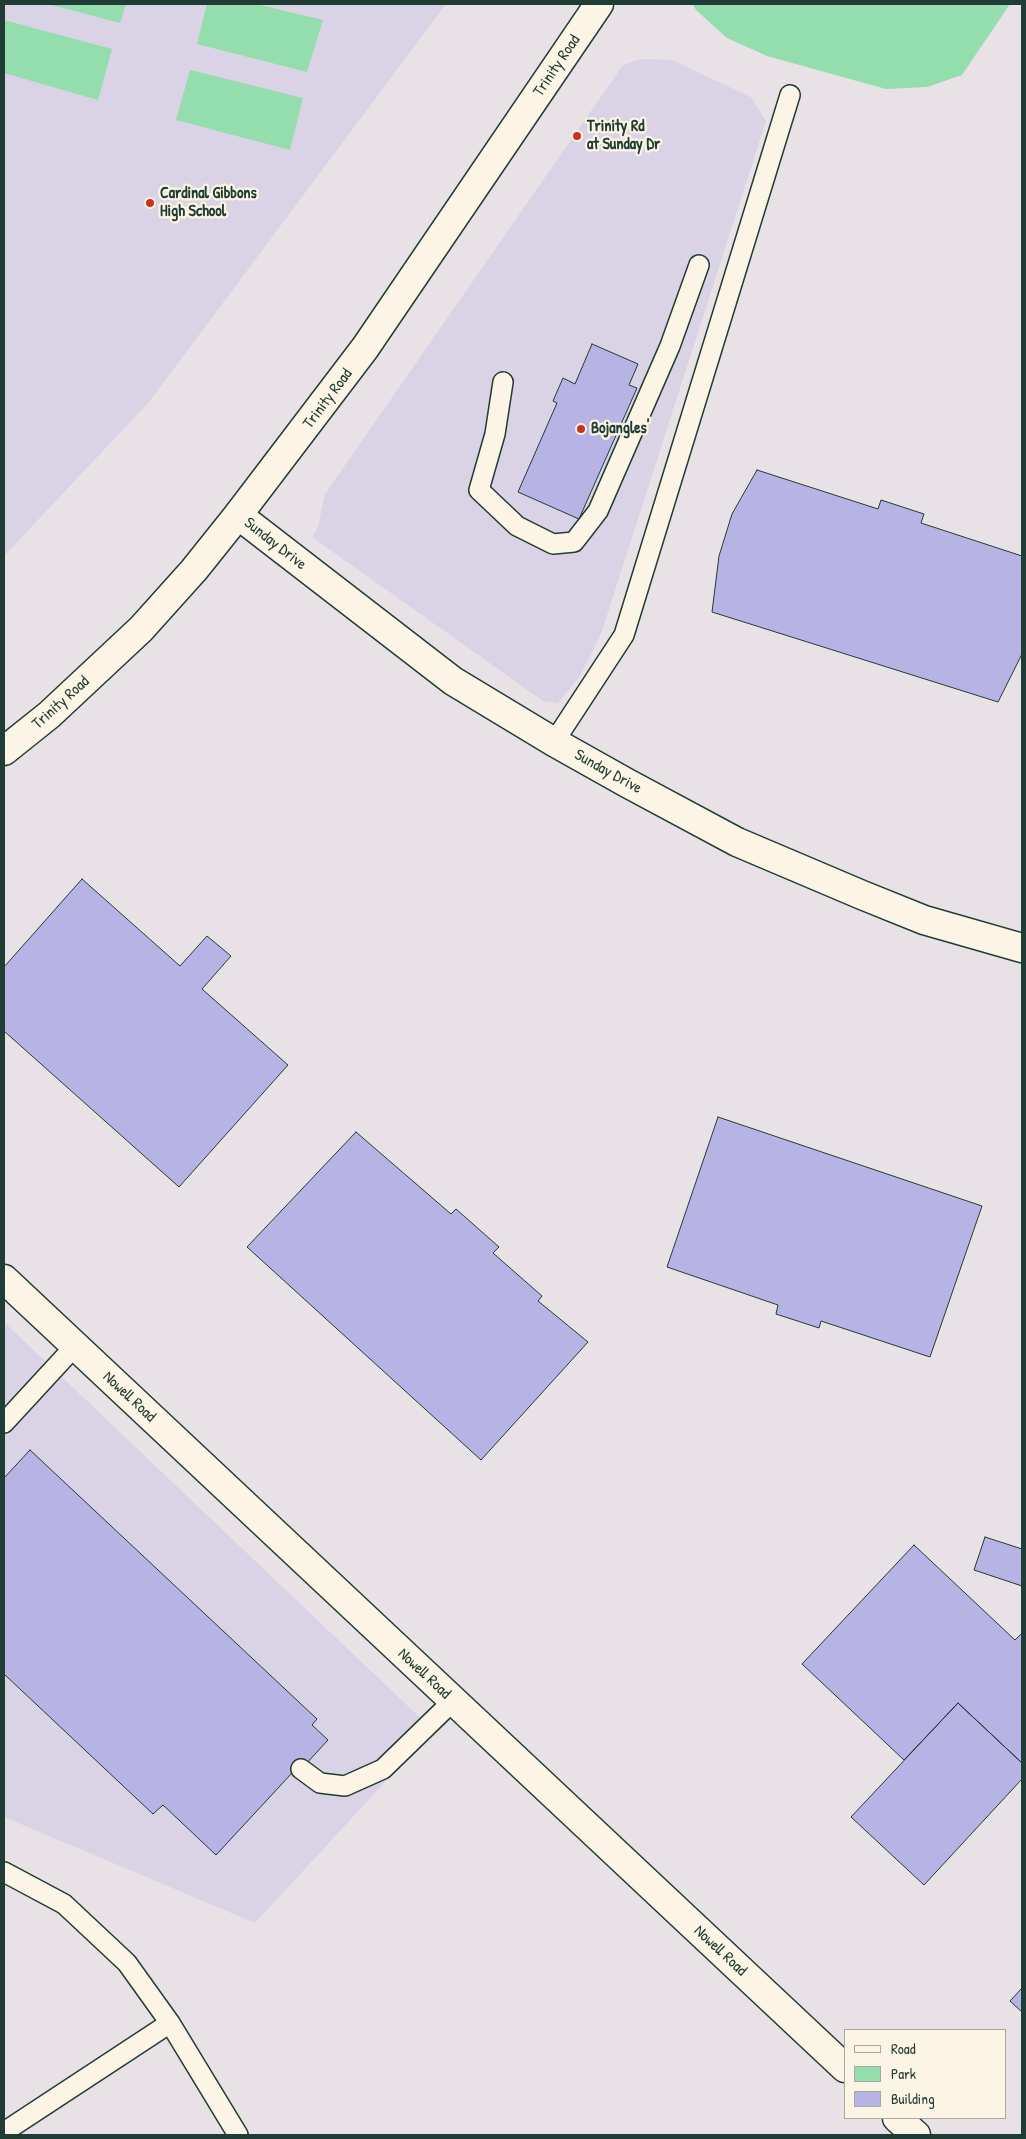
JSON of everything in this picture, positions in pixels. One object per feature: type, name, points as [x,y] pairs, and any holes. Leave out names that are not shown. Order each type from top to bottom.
[{"type":"street","name":"Trinity Road","points":[[4,751],[49,715],[141,629],[194,570],[238,516],[365,348],[600,4]]},
{"type":"street","name":"Sunday Drive","points":[[238,516],[453,681],[554,742],[738,842],[924,920],[1022,948]]},
{"type":"street","name":"Nowell Road","points":[[4,1279],[844,2067]]},
{"type":"street","points":[[898,2119],[916,2135]]},
{"type":"lane","points":[[554,742],[624,635],[790,95]]},
{"type":"lane","points":[[503,382],[495,434],[479,490],[517,526],[553,544],[574,542],[598,511],[670,346],[699,265]]},
{"type":"lane","points":[[4,1423],[75,1346]]},
{"type":"lane","points":[[301,1769],[320,1783],[345,1786],[361,1780],[383,1770],[453,1701]]},
{"type":"lane","points":[[4,1872],[64,1904],[127,1963],[170,2023],[238,2135]]},
{"type":"lane","points":[[4,2132],[170,2023]]},
{"type":"shaded area","name":"Cardinal Gibbons High School","points":[[4,4],[446,4],[149,402],[4,556]]},
{"type":"shaded area","points":[[641,59],[672,60],[751,97],[766,121],[601,634],[580,676],[558,703],[543,701],[312,537],[318,527],[325,494],[623,65]]},
{"type":"shaded area","points":[[4,1322],[433,1730],[255,1923],[4,1817]]},
{"type":"green space","points":[[48,4],[126,4],[120,23]]},
{"type":"green space","points":[[207,4],[256,4],[323,20],[307,72],[197,44]]},
{"type":"green space","points":[[693,4],[1010,4],[962,75],[927,87],[886,89],[767,56],[727,38],[696,10]]},
{"type":"green space","points":[[4,20],[112,49],[98,100],[4,73]]},
{"type":"green space","points":[[190,70],[303,98],[290,150],[176,120]]},
{"type":"building","points":[[592,344],[638,364],[629,385],[637,388],[579,519],[518,492],[557,403],[553,401],[563,378],[575,384]]},
{"type":"building","points":[[757,470],[878,509],[881,500],[924,514],[921,523],[1022,556],[1022,654],[998,702],[712,612],[719,556],[732,514]]},
{"type":"building","points":[[82,879],[180,966],[207,936],[231,956],[202,989],[288,1065],[179,1187],[4,1031],[4,967]]},
{"type":"building","points":[[718,1117],[982,1206],[930,1357],[821,1321],[819,1328],[776,1314],[778,1305],[667,1267]]},
{"type":"building","points":[[356,1132],[451,1214],[456,1209],[499,1247],[493,1253],[542,1296],[538,1301],[588,1342],[481,1460],[247,1247]]},
{"type":"building","points":[[30,1450],[317,1719],[312,1725],[328,1740],[295,1776],[292,1773],[216,1855],[163,1805],[153,1814],[4,1674],[4,1478]]},
{"type":"building","points":[[985,1537],[1022,1549],[1022,1586],[974,1570]]},
{"type":"building","points":[[914,1545],[1015,1640],[1022,1633],[1022,1763],[958,1703],[904,1760],[802,1664]]},
{"type":"building","points":[[958,1703],[1022,1763],[1022,1779],[924,1885],[851,1817]]},
{"type":"building","points":[[1022,1988],[1022,2012],[1010,2001]]},
{"type":"place","name":"Trinity Rd at Sunday Dr","points":[[577,136]]},
{"type":"place","name":"Cardinal Gibbons High School","points":[[150,203]]},
{"type":"place","name":"Bojangles'","points":[[581,429]]}]
